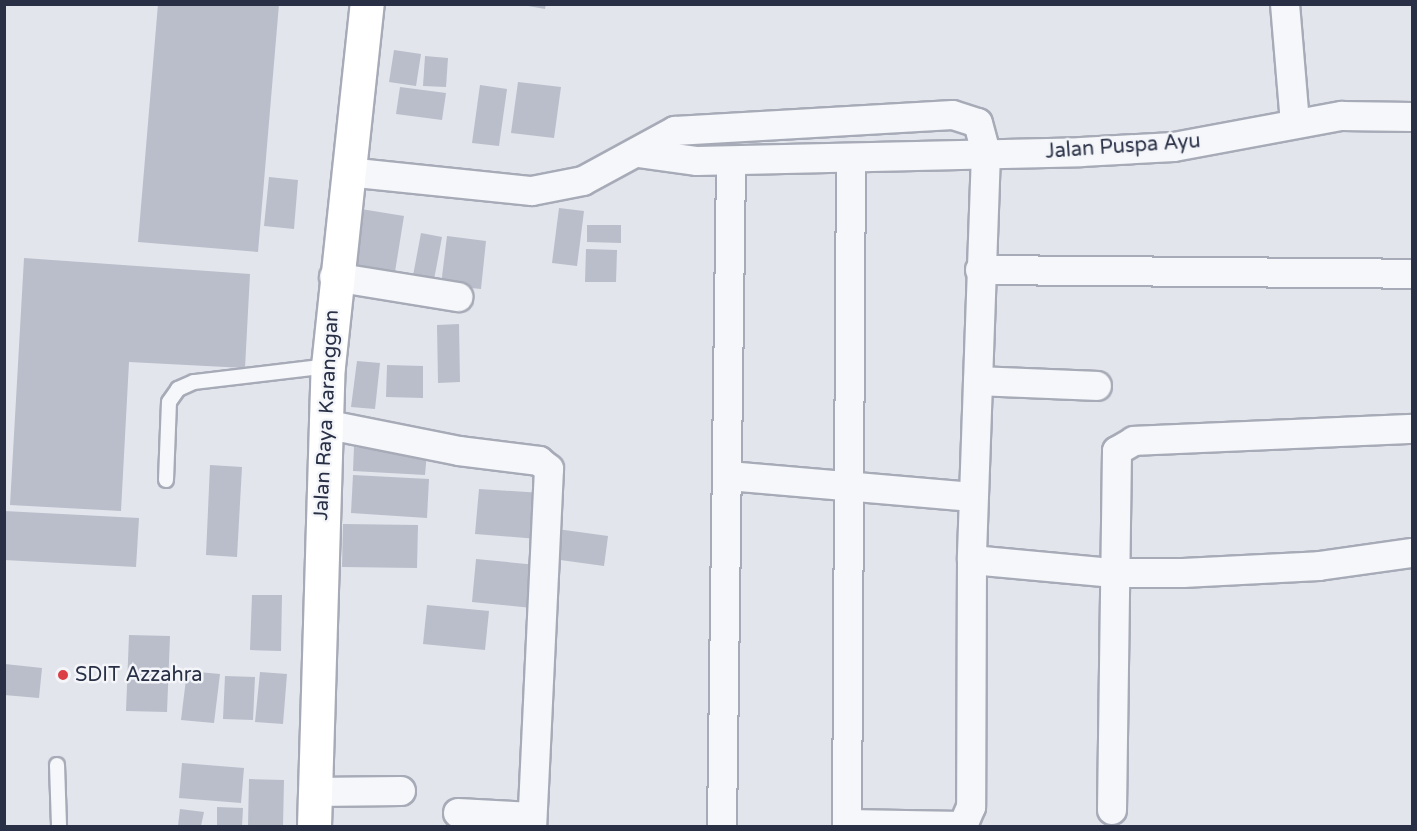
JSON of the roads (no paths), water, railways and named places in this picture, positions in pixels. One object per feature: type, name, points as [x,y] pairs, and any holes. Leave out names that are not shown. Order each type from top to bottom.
[{"type":"street","name":"Jalan Raya Karanggan","points":[[314,826],[324,424],[334,277],[367,4]]},
{"type":"street","points":[[1285,4],[1295,123]]},
{"type":"street","points":[[347,172],[532,191],[583,181],[638,153],[659,136],[694,129],[953,116],[978,123],[986,153],[973,497],[969,819],[963,826],[847,825],[850,158]]},
{"type":"street","name":"Jalan Puspa Ayu","points":[[638,153],[731,161],[1174,147],[1342,116],[1413,117]]},
{"type":"street","points":[[722,826],[731,161]]},
{"type":"street","points":[[980,270],[1413,274]]},
{"type":"street","points":[[334,277],[458,297]]},
{"type":"street","points":[[978,381],[1097,386]]},
{"type":"street","points":[[324,424],[459,451],[539,460],[549,469],[532,822],[458,813]]},
{"type":"street","points":[[1112,810],[1111,573],[1114,459],[1126,443],[1413,429]]},
{"type":"street","points":[[728,476],[973,497]]},
{"type":"street","points":[[972,560],[1111,573],[1319,566],[1413,553]]},
{"type":"street","points":[[314,792],[401,791]]},
{"type":"lane","points":[[166,480],[169,402],[178,389],[194,382],[328,366]]},
{"type":"lane","points":[[57,765],[59,826]]},
{"type":"place","name":"SDIT Azzahra","points":[[63,675]]}]
